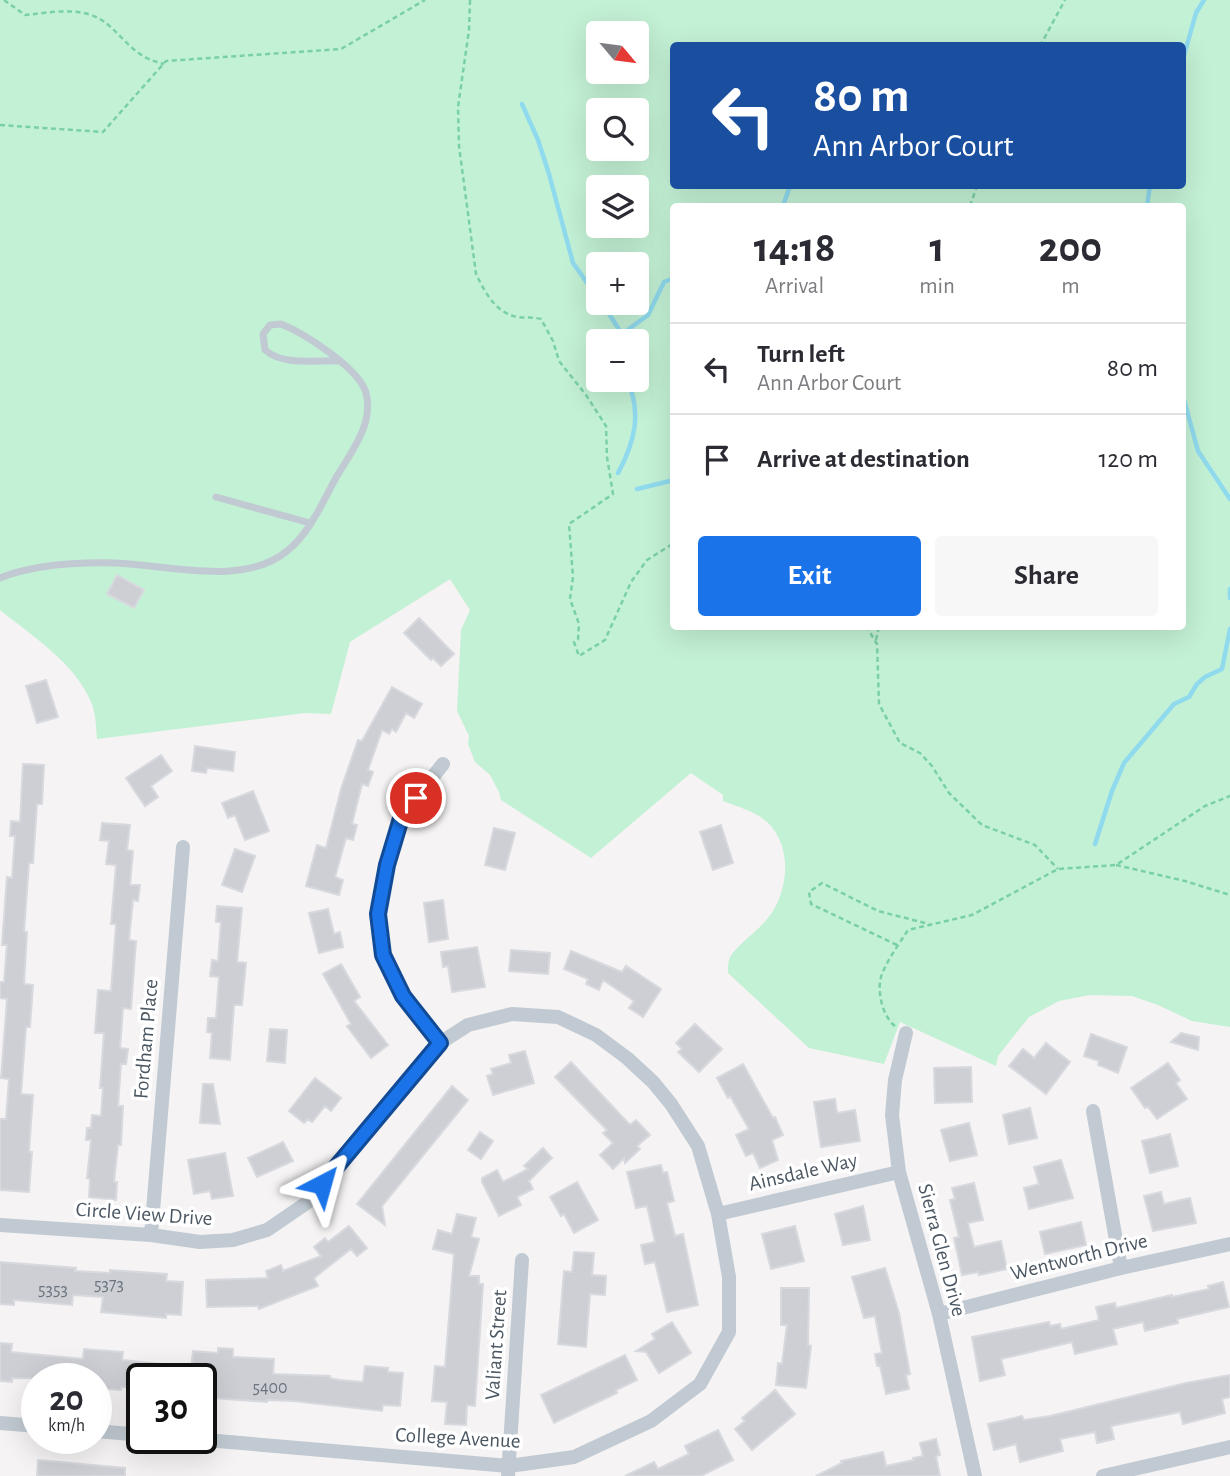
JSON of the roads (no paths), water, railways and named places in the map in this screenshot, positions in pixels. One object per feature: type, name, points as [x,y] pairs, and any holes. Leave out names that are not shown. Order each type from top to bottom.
[{"type":"street","points":[[440,1043],[403,996],[383,955],[378,914],[387,865],[402,815],[443,764]]},
{"type":"street","name":"Fordham Place","points":[[151,1235],[183,846]]},
{"type":"street","name":"Circle View Drive","points":[[0,1225],[151,1235],[200,1242],[233,1240],[267,1230],[307,1202],[440,1043],[468,1025],[512,1014],[558,1017],[596,1035],[653,1082],[698,1146],[718,1214]]},
{"type":"street","name":"Sierra Glen Drive","points":[[906,1034],[895,1080],[892,1115],[899,1171],[939,1314],[975,1476]]},
{"type":"street","points":[[1093,1111],[1121,1268]]},
{"type":"street","name":"Ainsdale Way","points":[[718,1214],[899,1171]]},
{"type":"street","name":"College Avenue","points":[[217,1442],[509,1471],[574,1457],[651,1421],[700,1384],[729,1332],[729,1277],[718,1214]]},
{"type":"street","name":"Wentworth Drive","points":[[939,1314],[1121,1268],[1230,1244]]},
{"type":"street","name":"Valiant Street","points":[[509,1471],[522,1259]]},
{"type":"street","points":[[0,1423],[21,1425]]},
{"type":"street","points":[[1103,1476],[1230,1447]]},
{"type":"lane","points":[[0,578],[30,570],[77,563],[132,564],[200,570],[249,569],[266,564],[285,553],[295,545],[310,523],[356,444],[368,414],[367,397],[361,381],[350,369],[340,361],[281,324],[270,325],[263,334],[263,346],[274,356],[340,361]]},
{"type":"lane","points":[[216,496],[271,514],[310,523]]},
{"type":"waterway","points":[[1186,48],[1196,13],[1204,0]]},
{"type":"waterway","points":[[522,104],[549,174],[573,263],[586,281]]},
{"type":"waterway","points":[[784,203],[789,189]]},
{"type":"waterway","points":[[1147,203],[1150,189]]},
{"type":"waterway","points":[[629,329],[648,315],[664,282],[670,280]]},
{"type":"waterway","points":[[610,315],[619,329]]},
{"type":"waterway","points":[[618,473],[629,450],[634,427],[632,392]]},
{"type":"waterway","points":[[1186,407],[1198,451],[1230,499]]},
{"type":"waterway","points":[[637,489],[670,481]]},
{"type":"waterway","points":[[1230,589],[1230,598]]},
{"type":"waterway","points":[[1095,844],[1124,763],[1174,704],[1189,697],[1205,677],[1222,669],[1230,629]]}]
